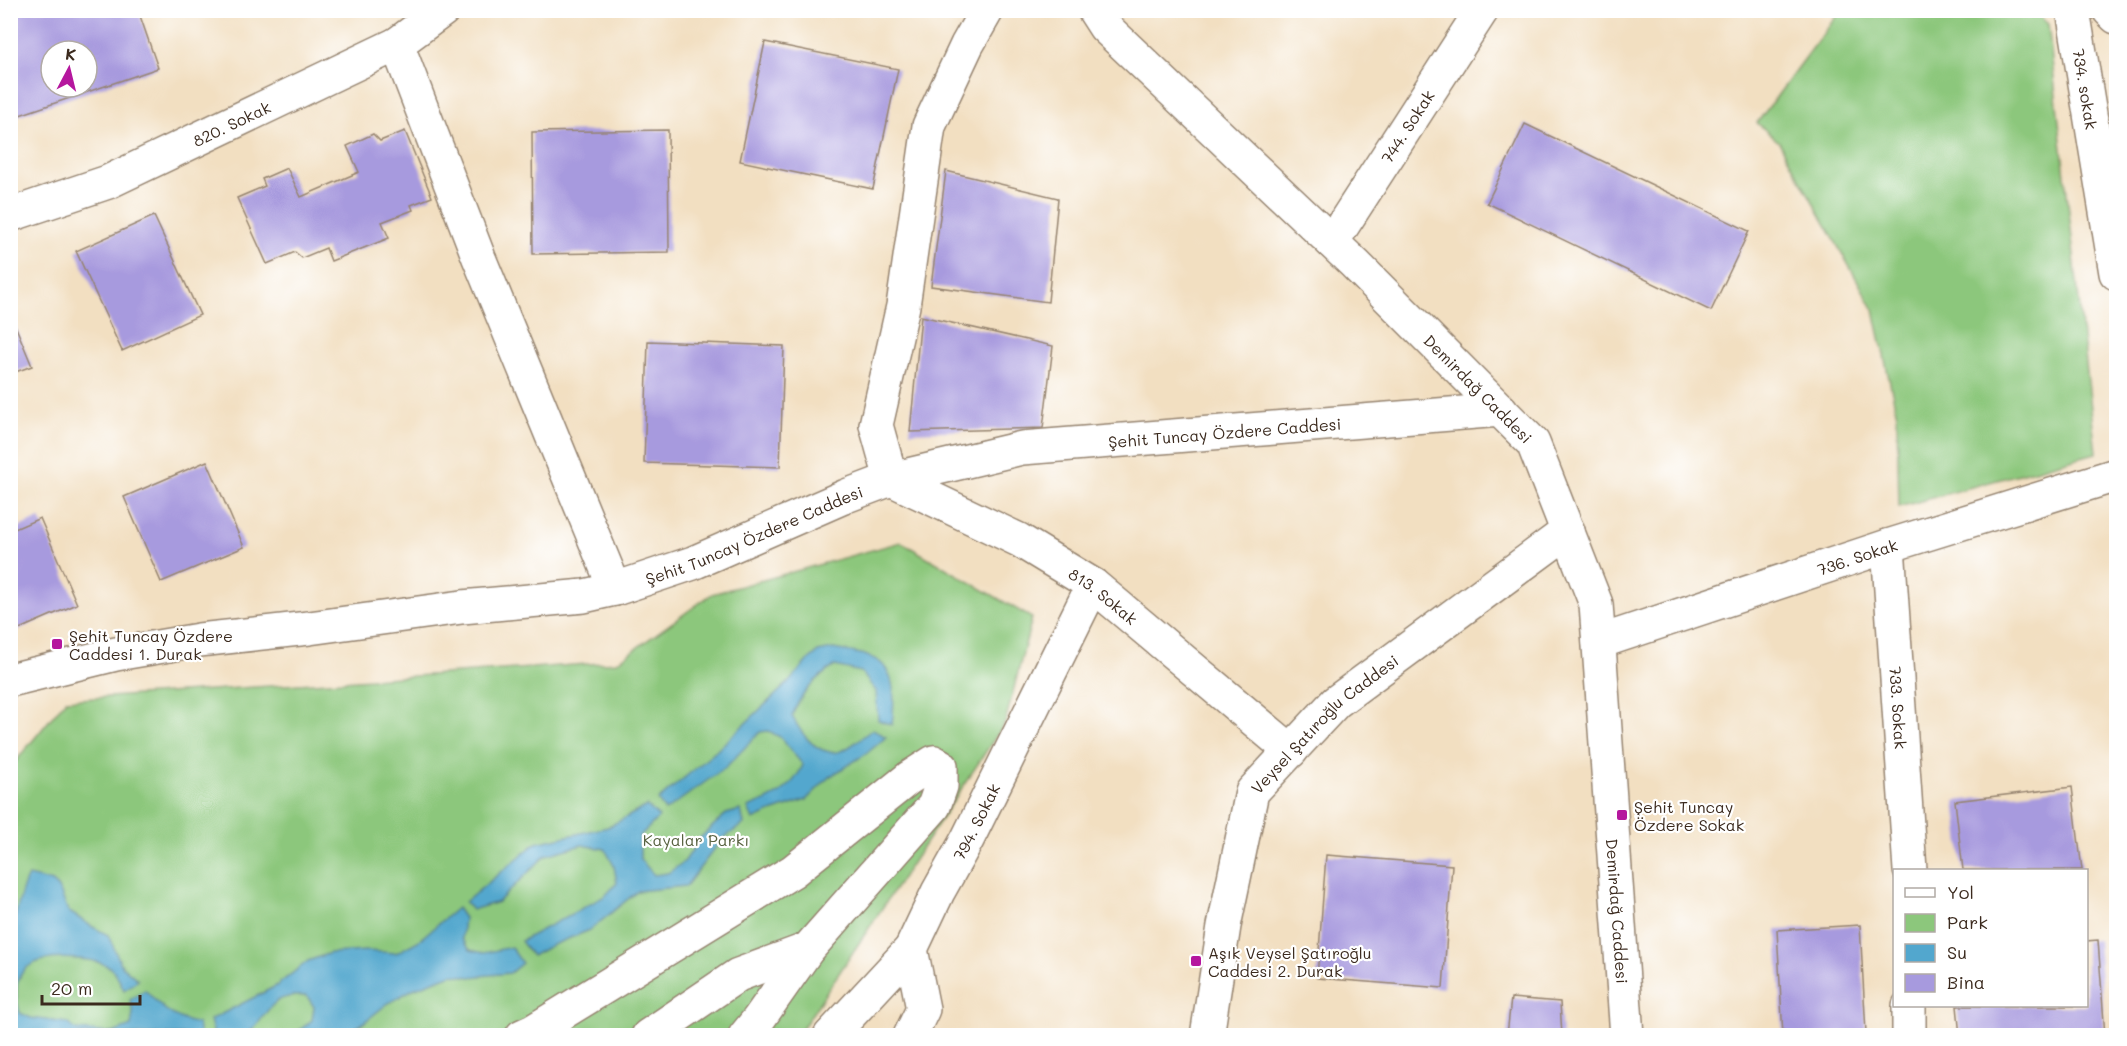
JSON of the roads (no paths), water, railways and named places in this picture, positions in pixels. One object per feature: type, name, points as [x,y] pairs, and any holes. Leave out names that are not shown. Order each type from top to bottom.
[{"type":"street","name":"820. Sokak","points":[[10,215],[108,182],[397,44],[443,10]]},
{"type":"street","points":[[891,479],[876,425],[903,306],[929,126],[967,45],[987,10]]},
{"type":"street","name":"Demirdağ Caddesi","points":[[1094,10],[1105,27],[1332,242],[1533,443],[1596,604],[1627,1035]]},
{"type":"street","name":"744. Sokak","points":[[1332,242],[1482,10]]},
{"type":"street","name":"734. sokak","points":[[2073,10],[2116,273]]},
{"type":"street","points":[[2109,10],[2116,16]]},
{"type":"street","points":[[397,44],[479,258],[615,589]]},
{"type":"street","name":"Şehit Tuncay Özdere Caddesi","points":[[10,680],[116,654],[199,640],[462,607],[584,596],[615,589],[693,563],[846,496],[891,479],[1022,448],[1501,410]]},
{"type":"street","name":"736. Sokak","points":[[1599,642],[1887,546],[2116,474]]},
{"type":"street","name":"813. Sokak","points":[[891,479],[1019,540],[1093,585],[1290,751]]},
{"type":"street","name":"Veysel Şatıroğlu Caddesi","points":[[1207,1035],[1224,926],[1252,792],[1336,702],[1568,531]]},
{"type":"street","name":"733. Sokak","points":[[1887,546],[1910,869]]},
{"type":"street","name":"794. Sokak","points":[[830,1035],[911,949],[1093,585]]},
{"type":"street","points":[[522,1035],[533,1031],[793,871],[909,778],[934,762],[940,766],[942,786],[934,806],[808,949],[759,1020],[745,1035]]},
{"type":"street","points":[[648,1035],[738,975],[808,949]]},
{"type":"street","points":[[910,1035],[923,1009],[911,949]]},
{"type":"street","points":[[1909,1007],[1909,1035]]},
{"type":"water","points":[[833,649],[866,655],[883,665],[893,685],[892,725],[878,720],[876,691],[861,672],[835,666],[815,681],[804,693],[792,716],[796,723],[815,746],[829,752],[846,749],[873,729],[886,737],[866,754],[829,777],[806,800],[753,820],[748,808],[773,797],[787,787],[803,765],[780,737],[768,731],[760,732],[726,767],[665,811],[658,800],[715,752],[789,682],[807,661],[818,652]]},
{"type":"water","points":[[647,806],[659,817],[640,836],[640,859],[654,875],[668,873],[685,861],[700,838],[726,814],[741,810],[744,824],[722,839],[686,886],[638,891],[590,930],[532,956],[521,941],[605,896],[617,883],[614,866],[605,849],[582,845],[546,855],[498,902],[472,910],[465,902],[536,843],[608,827]]},
{"type":"water","points":[[28,876],[53,882],[60,891],[68,911],[108,935],[122,966],[138,980],[124,990],[114,972],[102,963],[63,958],[38,962],[28,966],[21,974],[17,984],[20,1013],[31,1018],[68,1023],[76,1030],[113,1033],[131,1026],[133,1013],[130,1000],[145,990],[168,1012],[198,1024],[200,1035],[11,1035],[11,927]]},
{"type":"water","points":[[457,908],[464,918],[462,939],[470,950],[484,953],[511,947],[522,963],[510,973],[470,977],[452,974],[413,989],[342,1035],[294,1035],[312,1020],[314,1007],[307,996],[294,996],[277,1001],[247,1035],[214,1035],[210,1020],[276,986],[308,961],[330,953],[367,951],[396,953],[418,941]]},
{"type":"place","name":"Şehit Tuncay Özdere Caddesi 1. Durak","points":[[57,644]]},
{"type":"place","name":"Şehit Tuncay Özdere Sokak","points":[[1622,815]]},
{"type":"place","name":"Aşık Veysel Şatıroğlu Caddesi 2. Durak","points":[[1196,961]]},
{"type":"park label","name":"Kayalar Parkı","points":[[696,839]]}]
